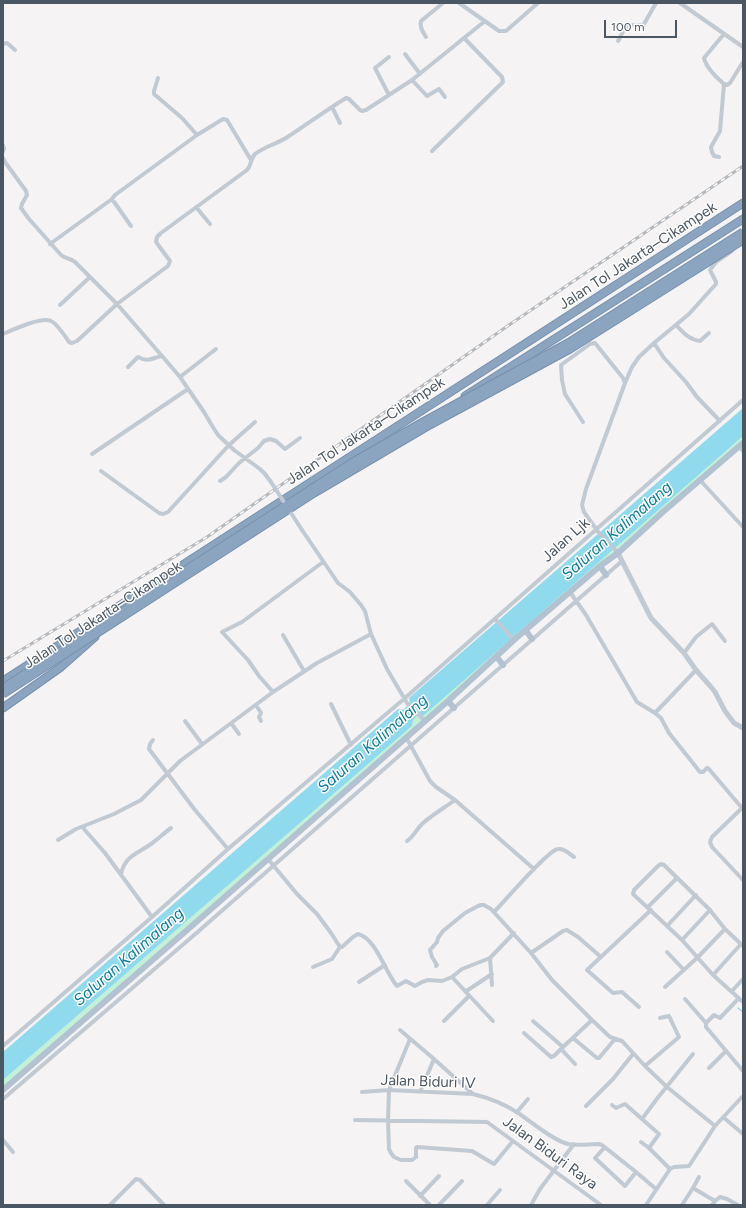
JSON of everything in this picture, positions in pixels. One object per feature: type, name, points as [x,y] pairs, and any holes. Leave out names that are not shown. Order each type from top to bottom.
[{"type":"highway","name":"Jalan Tol Jakarta–Cikampek","points":[[3,680],[743,203]]},
{"type":"highway","name":"Jalan Tol Jakarta–Cikampek","points":[[3,695],[334,478],[743,219]]},
{"type":"highway","points":[[3,688],[353,462],[436,414],[568,343],[743,232]]},
{"type":"highway","points":[[3,695],[314,493],[426,427],[570,349],[743,240]]},
{"type":"highway","points":[[3,708],[61,667],[103,630]]},
{"type":"main road","points":[[3,1090],[448,701],[497,657],[513,640],[526,631],[616,551],[700,480],[742,447]]},
{"type":"main road","points":[[600,566],[606,575]]},
{"type":"main road","points":[[526,631],[532,639]]},
{"type":"main road","points":[[497,657],[503,665]]},
{"type":"main road","points":[[448,701],[454,708]]},
{"type":"street","points":[[426,37],[421,28],[421,21],[443,3]]},
{"type":"street","points":[[459,3],[500,31],[506,31],[538,3]]},
{"type":"street","points":[[618,41],[626,27],[630,25],[644,24],[656,3]]},
{"type":"street","points":[[680,3],[743,47]]},
{"type":"street","points":[[4,333],[29,324],[51,320],[69,342],[72,344],[77,341],[117,304],[168,266],[170,261],[158,245],[156,239],[157,237],[247,170],[250,166],[251,160],[257,153],[284,139],[348,98],[362,111],[412,80],[485,21]]},
{"type":"street","points":[[724,34],[704,58],[708,66],[720,81],[727,85],[730,83],[743,62]]},
{"type":"street","points":[[432,152],[503,82],[502,77],[464,38]]},
{"type":"street","points":[[3,44],[7,43],[15,50]]},
{"type":"street","points":[[405,54],[420,74]]},
{"type":"street","points":[[389,57],[375,68],[389,95]]},
{"type":"street","points":[[158,78],[154,94],[197,135]]},
{"type":"street","points":[[412,80],[427,96],[439,88],[445,97]]},
{"type":"street","points":[[719,157],[714,156],[711,147],[720,131],[724,84]]},
{"type":"street","points":[[332,107],[340,123]]},
{"type":"street","points":[[50,244],[112,199],[114,195],[197,135],[223,120],[227,120],[251,160]]},
{"type":"street","points":[[3,145],[3,151]]},
{"type":"street","points":[[3,158],[4,162],[26,190],[27,195],[21,208],[29,219],[64,258],[72,259],[117,304],[180,377],[218,435],[228,445],[266,474],[338,583],[350,592],[365,611],[371,634],[387,670],[407,703],[425,721]]},
{"type":"street","points":[[112,199],[131,226]]},
{"type":"street","points":[[196,207],[210,224]]},
{"type":"street","points":[[743,244],[716,262],[710,270],[716,284],[688,314],[639,357],[632,367],[583,498],[582,505],[584,512],[598,531],[616,551],[651,618],[684,653],[715,692],[725,711],[734,723],[743,728]]},
{"type":"street","points":[[60,305],[90,277]]},
{"type":"street","points":[[676,325],[686,335],[697,341],[700,341],[708,333]]},
{"type":"street","points":[[583,422],[565,394],[560,364],[590,344],[595,343],[623,378],[625,383]]},
{"type":"street","points":[[654,343],[664,358],[686,382],[697,398],[720,421]]},
{"type":"street","points":[[180,377],[216,349]]},
{"type":"street","points":[[128,367],[138,357],[150,361],[155,357],[162,356]]},
{"type":"street","points":[[92,454],[188,389]]},
{"type":"street","name":"Jalan Ljk","points":[[3,1046],[228,849],[351,745],[598,531],[743,400]]},
{"type":"street","points":[[101,471],[159,513],[163,514],[168,512],[228,445],[255,422]]},
{"type":"street","points":[[220,481],[264,441],[270,439],[276,441],[285,449],[300,438]]},
{"type":"street","points":[[700,480],[743,527]]},
{"type":"street","points":[[3,1099],[193,936],[622,561]]},
{"type":"street","points":[[273,692],[248,660],[222,632],[242,622],[323,562]]},
{"type":"street","points":[[570,592],[586,615],[637,702],[661,718],[669,733],[700,772],[703,772],[708,768],[743,808],[712,837],[710,842],[716,852],[743,880]]},
{"type":"street","points":[[496,620],[513,640]]},
{"type":"street","points":[[684,653],[696,637],[712,624],[725,641]]},
{"type":"street","points":[[58,840],[76,829],[141,800],[180,761],[273,692],[304,671],[371,634]]},
{"type":"street","points":[[282,635],[304,671]]},
{"type":"street","points":[[655,713],[696,670]]},
{"type":"street","points":[[331,704],[351,745]]},
{"type":"street","points":[[256,705],[261,713],[259,717],[261,721]]},
{"type":"street","points":[[185,721],[202,744]]},
{"type":"street","points":[[231,723],[239,734]]},
{"type":"street","points":[[406,737],[430,781],[441,791],[455,800],[534,870]]},
{"type":"street","points":[[153,740],[149,749],[194,810],[228,849]]},
{"type":"street","points":[[407,841],[428,819],[455,800]]},
{"type":"street","points":[[84,826],[85,830],[105,853],[152,917]]},
{"type":"street","points":[[121,874],[122,866],[131,857],[171,828]]},
{"type":"street","points":[[494,912],[550,854],[558,849],[564,850],[574,857]]},
{"type":"street","points":[[268,859],[297,894],[317,914],[340,947]]},
{"type":"street","points":[[706,1023],[714,1015],[720,1018],[741,1000],[712,975],[668,925],[633,894],[634,890],[661,864],[664,865],[696,895],[725,929],[742,945],[712,975]]},
{"type":"street","points":[[639,1007],[622,992],[613,993],[587,971],[650,909],[678,878]]},
{"type":"street","points":[[668,925],[696,895]]},
{"type":"street","points":[[436,966],[437,965],[430,950],[437,942],[443,931],[465,913],[478,906],[484,905],[494,912],[514,933],[552,980],[592,1020],[610,1037],[615,1040],[622,1041],[633,1054],[667,1086],[716,1126]]},
{"type":"street","points":[[682,940],[710,910]]},
{"type":"street","points":[[665,987],[697,958],[725,929]]},
{"type":"street","points":[[531,953],[565,930],[578,937],[601,957]]},
{"type":"street","points":[[313,967],[332,959],[340,947],[342,947],[353,937],[360,934],[366,937],[370,942],[397,986],[406,981],[415,986],[428,980],[442,981],[452,977],[462,969],[490,958],[514,933]]},
{"type":"street","points":[[667,952],[684,970]]},
{"type":"street","points":[[490,958],[492,985]]},
{"type":"street","points":[[359,982],[385,965]]},
{"type":"street","points":[[464,990],[468,990],[492,974]]},
{"type":"street","points":[[452,977],[493,1022]]},
{"type":"street","points":[[732,991],[743,979]]},
{"type":"street","points":[[444,1021],[469,996]]},
{"type":"street","points":[[685,999],[706,1023],[706,1027],[743,1071]]},
{"type":"street","points":[[645,1066],[679,1037],[669,1016],[660,1018]]},
{"type":"street","points":[[524,1033],[552,1057],[592,1020]]},
{"type":"street","points":[[534,1021],[576,1064]]},
{"type":"street","points":[[400,1030],[473,1094]]},
{"type":"street","points":[[573,1038],[597,1058],[599,1058],[615,1040]]},
{"type":"street","points":[[410,1039],[389,1090],[389,1149],[394,1157],[401,1160],[412,1160],[416,1157],[417,1147],[472,1151],[494,1164],[513,1142]]},
{"type":"street","points":[[709,1068],[726,1051]]},
{"type":"street","points":[[586,1106],[613,1079],[633,1054]]},
{"type":"street","points":[[642,1119],[693,1054]]},
{"type":"street","points":[[420,1092],[434,1059]]},
{"type":"street","name":"Jalan Biduri IV","points":[[362,1092],[389,1090],[473,1094],[486,1097],[517,1112],[555,1138],[564,1142],[574,1144],[598,1144],[605,1147]]},
{"type":"street","points":[[646,1205],[670,1169],[674,1167],[689,1166],[716,1126],[742,1097]]},
{"type":"street","points":[[517,1112],[528,1099]]},
{"type":"street","points":[[612,1105],[616,1108],[625,1104],[659,1134],[649,1148]]},
{"type":"street","points":[[723,1117],[743,1134]]},
{"type":"street","name":"Jalan Biduri Raya","points":[[355,1120],[487,1122],[601,1205]]},
{"type":"street","points":[[3,1140],[13,1152]]},
{"type":"street","points":[[641,1142],[670,1169]]},
{"type":"street","points":[[531,1205],[540,1189],[574,1144]]},
{"type":"street","points":[[636,1172],[626,1186],[596,1159],[605,1147],[636,1172],[656,1189]]},
{"type":"street","points":[[420,1196],[439,1176]]},
{"type":"street","points":[[682,1205],[694,1188],[699,1177]]},
{"type":"street","points":[[110,1205],[136,1179],[140,1180],[164,1205]]},
{"type":"street","points":[[406,1181],[430,1205]]},
{"type":"street","points":[[439,1205],[462,1181]]},
{"type":"street","points":[[694,1188],[713,1203],[720,1197],[738,1205]]},
{"type":"street","points":[[487,1205],[500,1190]]},
{"type":"green space","points":[[743,436],[743,443],[3,1090],[3,1080],[412,726],[413,720],[418,715],[423,715]]},
{"type":"water","name":"Saluran Kalimalang","points":[[743,408],[743,436],[423,716],[418,715],[413,720],[412,726],[3,1080],[3,1052],[398,709],[403,710],[410,703],[409,698]]},
{"type":"waterway","points":[[738,1008],[743,1012]]},
{"type":"railway","points":[[3,661],[207,537],[509,325],[743,166]]}]
